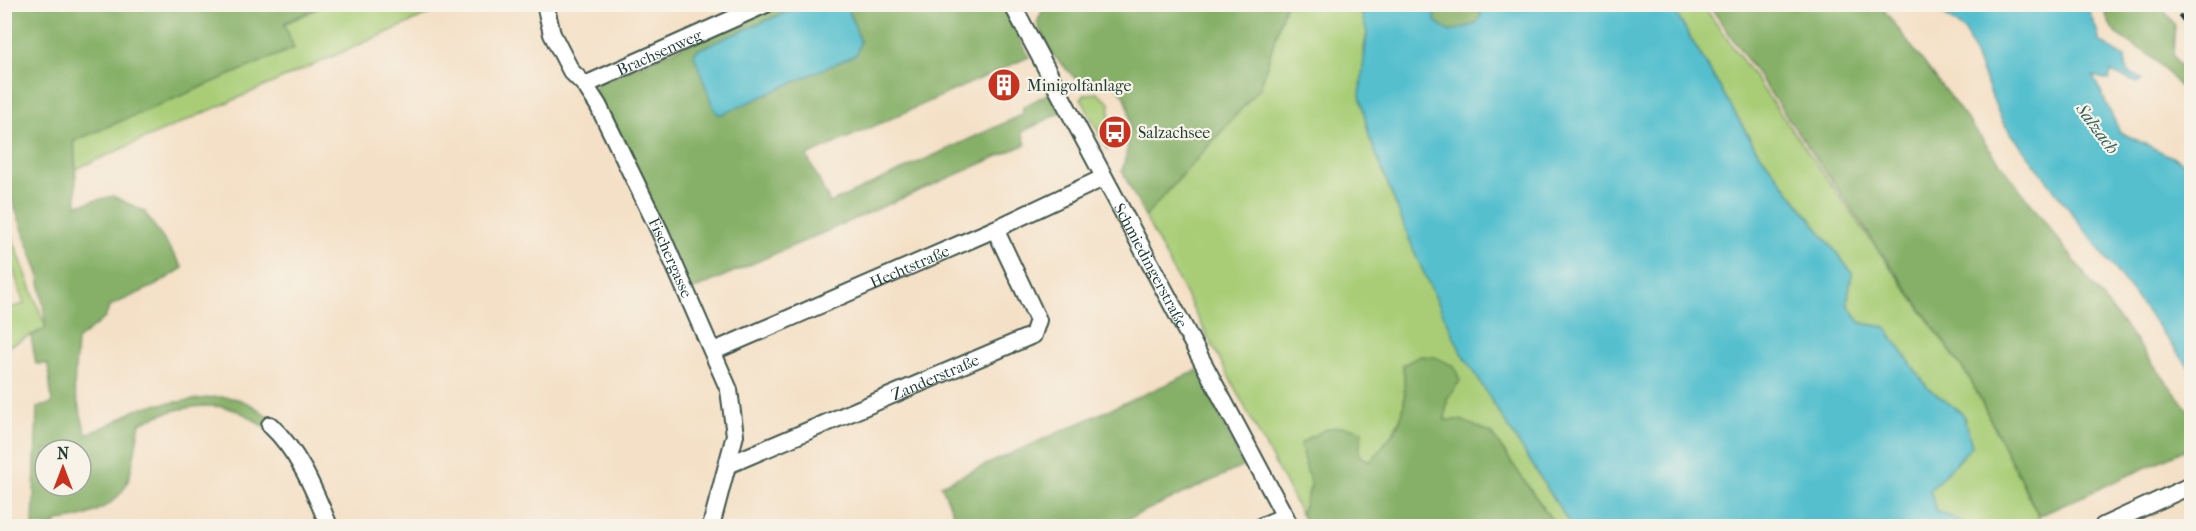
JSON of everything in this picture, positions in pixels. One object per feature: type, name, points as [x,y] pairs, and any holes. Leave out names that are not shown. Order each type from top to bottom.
[{"type":"street","name":"Fischergasse","points":[[545,4],[552,34],[562,54],[571,71],[585,85],[598,105],[660,232],[714,351],[733,410],[735,435],[711,526]]},
{"type":"street","name":"Brachsenweg","points":[[585,85],[766,4]]},
{"type":"street","name":"Schmiedingerstraße","points":[[1012,4],[1287,521]]},
{"type":"street","name":"Hechtstraße","points":[[714,351],[995,229],[1103,178]]},
{"type":"street","name":"Zanderstraße","points":[[728,465],[1033,335],[1038,320],[995,229]]},
{"type":"street","points":[[270,425],[279,434],[303,469],[329,526]]},
{"type":"street","points":[[2103,526],[2192,485]]},
{"type":"street","points":[[1262,526],[1287,521]]},
{"type":"green space","points":[[1045,4],[1285,5],[1260,88],[1145,217],[1122,171],[1130,133],[1130,119],[1124,95],[1116,86],[1101,78],[1076,79],[1053,55],[1037,23]]},
{"type":"green space","points":[[5,5],[325,5],[284,23],[294,48],[74,141],[77,205],[113,196],[144,211],[183,268],[156,285],[110,306],[105,318],[77,340],[74,388],[86,434],[106,427],[146,406],[219,397],[240,400],[262,412],[276,423],[277,438],[246,415],[221,407],[193,407],[165,413],[140,423],[127,483],[115,499],[86,515],[56,521],[55,526],[33,526],[34,498],[93,498],[93,438],[36,438],[37,407],[52,404],[48,364],[36,364],[31,336],[46,328],[39,274],[5,181]]},
{"type":"green space","points":[[325,5],[450,5],[76,169],[74,141],[293,48],[284,24]]},
{"type":"green space","points":[[777,5],[803,5],[697,50],[694,54],[714,109],[860,41],[847,5],[1003,5],[1029,57],[807,156],[830,203],[1022,115],[1023,107],[1049,93],[1060,113],[1022,132],[1026,144],[690,291],[595,93],[596,84]]},
{"type":"green space","points":[[1285,5],[1359,5],[1367,32],[1364,48],[1369,136],[1416,256],[1461,352],[1571,526],[1556,526],[1491,433],[1445,420],[1447,399],[1403,365],[1403,408],[1396,428],[1370,462],[1359,455],[1311,486],[1301,514],[1145,217],[1260,88]]},
{"type":"green space","points":[[1439,5],[1478,5],[1481,16],[1476,24],[1450,32],[1435,21],[1435,10]]},
{"type":"green space","points":[[1671,5],[1703,5],[1970,379],[2043,526],[1971,526],[1936,511],[1930,490],[1972,446],[1963,414],[1927,387],[1885,327],[1861,323],[1847,303],[1852,273],[1755,147]]},
{"type":"green space","points":[[1709,5],[1880,5],[2191,414],[2191,447],[2039,516],[1970,379]]},
{"type":"green space","points":[[2103,5],[2160,5],[2175,25],[2173,55],[2183,70],[2191,49],[2191,103],[2189,97],[2149,55],[2115,32]]},
{"type":"green space","points":[[1097,93],[1110,103],[1107,149],[1081,98],[1086,94]]},
{"type":"green space","points":[[4,215],[46,328],[5,348],[5,309],[24,304],[5,242]]},
{"type":"green space","points":[[1420,356],[1435,357],[1454,366],[1460,381],[1447,399],[1445,420],[1461,420],[1491,433],[1556,526],[1308,526],[1301,514],[1311,486],[1300,444],[1329,428],[1353,428],[1362,431],[1359,455],[1370,462],[1390,437],[1401,418],[1405,396],[1403,365]]},
{"type":"green space","points":[[1198,370],[1244,466],[1112,526],[959,526],[941,485]]},
{"type":"water","points":[[803,5],[847,5],[860,41],[857,54],[723,114],[718,114],[714,109],[694,55],[697,50]]},
{"type":"water","points":[[1359,5],[1439,5],[1435,10],[1435,21],[1450,32],[1476,24],[1481,16],[1478,5],[1671,5],[1755,147],[1852,273],[1847,303],[1861,323],[1885,327],[1927,387],[1963,414],[1972,446],[1930,490],[1936,511],[1971,526],[1571,526],[1461,352],[1416,256],[1369,136],[1360,95],[1367,32]]},
{"type":"water","name":"Salzach","points":[[1932,5],[2086,5],[2099,41],[2125,57],[2127,72],[2142,79],[2138,83],[2111,72],[2109,80],[2093,76],[2120,132],[2191,166],[2191,370],[2002,121],[1965,31]]},
{"type":"railway","points":[[2171,4],[2192,31]]},
{"type":"place","name":"Minigolfanlage","points":[[1004,85]]},
{"type":"place","name":"Salzachsee","points":[[1115,132]]}]
